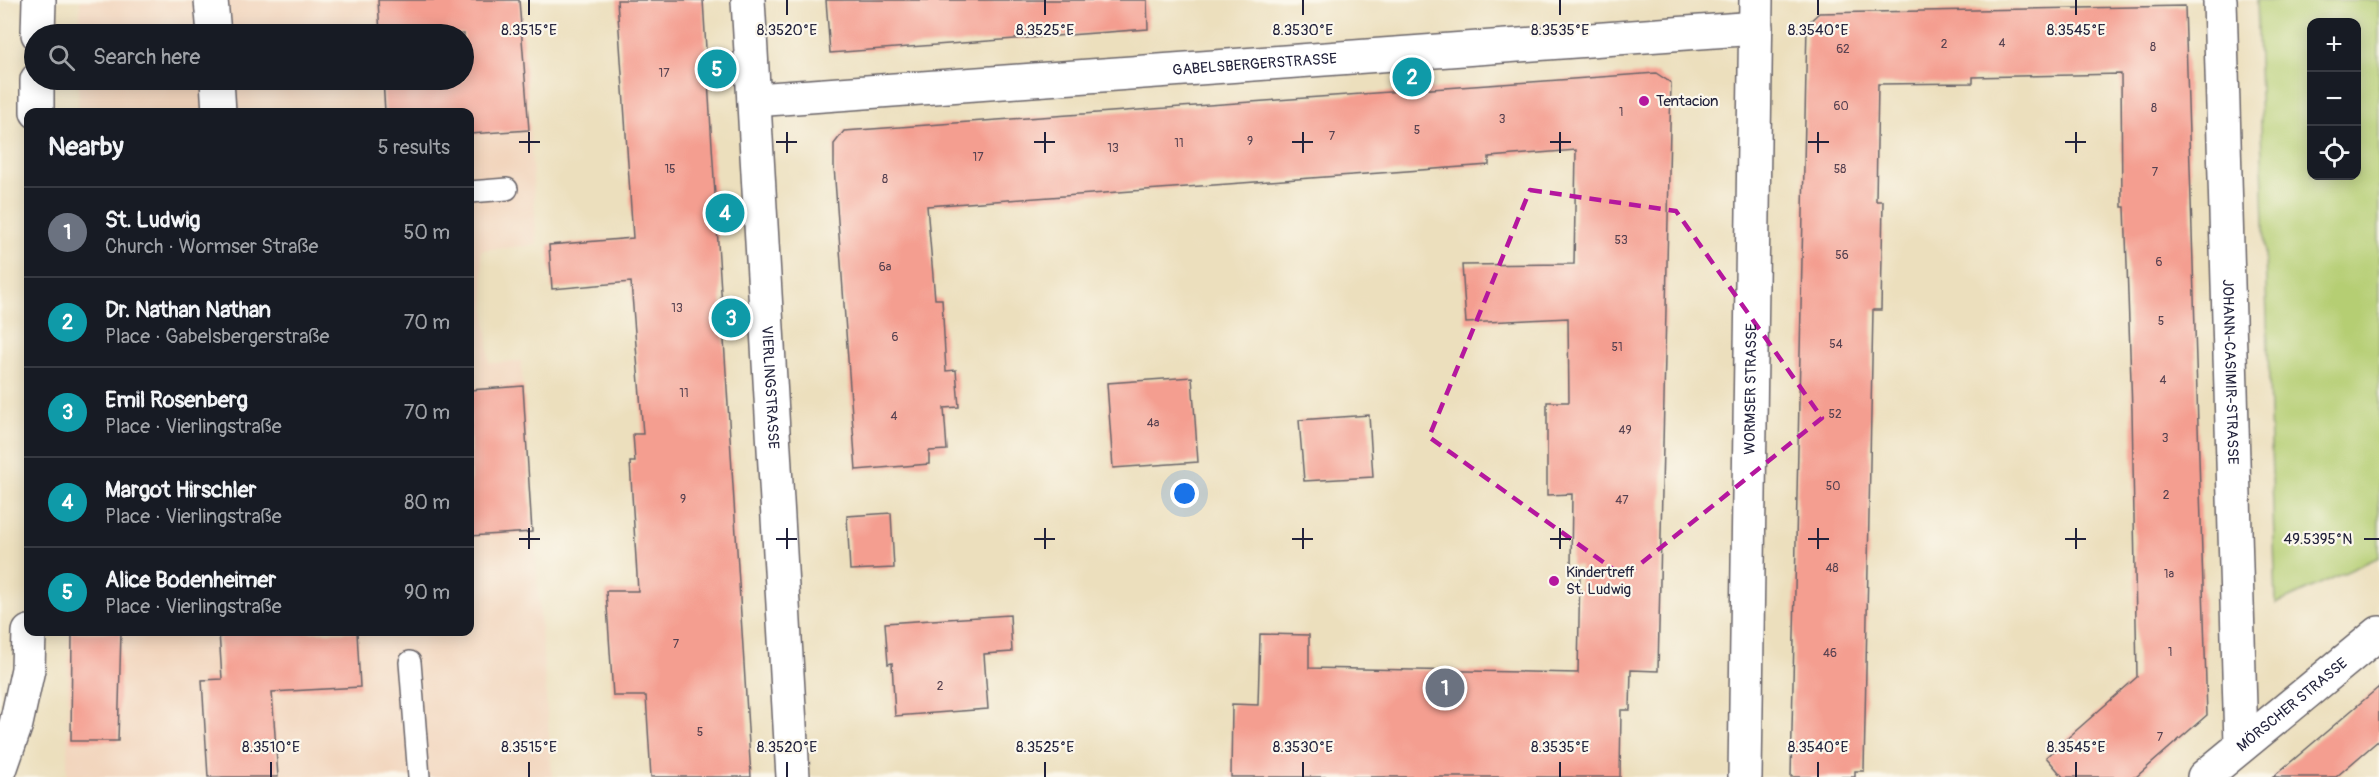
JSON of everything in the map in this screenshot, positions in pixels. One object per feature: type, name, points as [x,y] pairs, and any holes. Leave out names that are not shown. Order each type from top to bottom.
[{"type":"street","points":[[38,24],[39,0]]},
{"type":"street","points":[[211,0],[212,24]]},
{"type":"street","name":"VIERLINGSTRASSE","points":[[748,0],[793,777]]},
{"type":"street","name":"JOHANN-CASIMIR-STRASSE","points":[[2220,0],[2241,744]]},
{"type":"street","name":"GABELSBERGERSTRASSE","points":[[754,100],[1756,14]]},
{"type":"street","name":"WORMSER STRASSE","points":[[1745,777],[1756,14]]},
{"type":"street","points":[[37,90],[37,108]]},
{"type":"street","points":[[218,90],[219,108]]},
{"type":"street","name":"MÖRSCHER STRASSE","points":[[2204,777],[2241,744],[2379,633]]},
{"type":"street","points":[[0,770],[16,724],[28,669],[29,636]]},
{"type":"lane","points":[[474,192],[507,189]]},
{"type":"lane","points":[[410,662],[419,777]]},
{"type":"highlighted area","points":[[1530,190],[1676,211],[1822,418],[1624,577],[1429,437]]},
{"type":"shaded area","points":[[80,0],[522,0],[537,245],[481,250],[489,363],[521,361],[552,777],[67,777],[69,636],[474,636],[474,108],[78,108],[79,90],[474,90],[474,24],[80,24]]},
{"type":"green space","points":[[2257,0],[2379,0],[2379,557],[2276,604]]},
{"type":"building","points":[[378,0],[519,0],[529,130],[474,134],[474,108],[385,108],[384,90],[474,90],[474,24],[379,24]]},
{"type":"building","points":[[617,0],[703,0],[751,777],[651,777],[646,696],[613,696],[606,591],[638,591],[630,462],[635,462],[633,434],[643,434],[631,282],[552,289],[549,245],[633,238]]},
{"type":"building","points":[[826,0],[1147,0],[1148,29],[830,53]]},
{"type":"building","points":[[2185,6],[2207,715],[2136,777],[2063,777],[2046,757],[2137,677],[2132,410],[2125,207],[2122,207],[2121,74],[1973,77],[1973,83],[1878,84],[1876,201],[1883,201],[1881,310],[1873,310],[1864,771],[1855,771],[1855,777],[1791,777],[1807,24],[1819,13]]},
{"type":"building","points":[[1656,73],[1671,83],[1658,671],[1631,670],[1630,710],[1621,710],[1620,777],[1231,777],[1232,704],[1258,705],[1260,634],[1309,635],[1309,668],[1578,673],[1580,566],[1571,566],[1572,494],[1547,495],[1547,402],[1569,402],[1568,318],[1466,323],[1462,265],[1574,264],[1576,150],[1489,157],[1489,165],[927,206],[935,299],[942,299],[946,371],[956,370],[959,407],[944,408],[947,450],[929,451],[929,464],[856,470],[834,166],[834,144],[844,131]]},
{"type":"building","points":[[1192,377],[1198,462],[1113,468],[1107,383]]},
{"type":"building","points":[[523,386],[532,532],[474,536],[474,390]]},
{"type":"building","points":[[1369,415],[1373,477],[1304,481],[1299,420]]},
{"type":"building","points":[[891,513],[894,568],[850,570],[847,516]]},
{"type":"building","points":[[1010,615],[1012,652],[984,654],[988,709],[895,716],[892,663],[888,664],[885,623]]},
{"type":"building","points":[[72,636],[121,636],[118,741],[71,741]]},
{"type":"building","points":[[219,636],[357,636],[360,687],[272,692],[278,777],[208,777],[202,680],[222,679]]},
{"type":"building","points":[[2379,687],[2379,740],[2336,777],[2273,777]]},
{"type":"place","name":"Alice Bodenheimer","points":[[717,69]]},
{"type":"place","name":"Dr. Nathan Nathan","points":[[1412,77]]},
{"type":"place","name":"Tentacion","points":[[1644,101]]},
{"type":"place","name":"Margot Hirschler","points":[[725,213]]},
{"type":"place","name":"Emil Rosenberg","points":[[731,318]]},
{"type":"place","name":"Kindertreff St. Ludwig","points":[[1554,581]]},
{"type":"place","name":"St. Ludwig","points":[[1445,688]]}]
